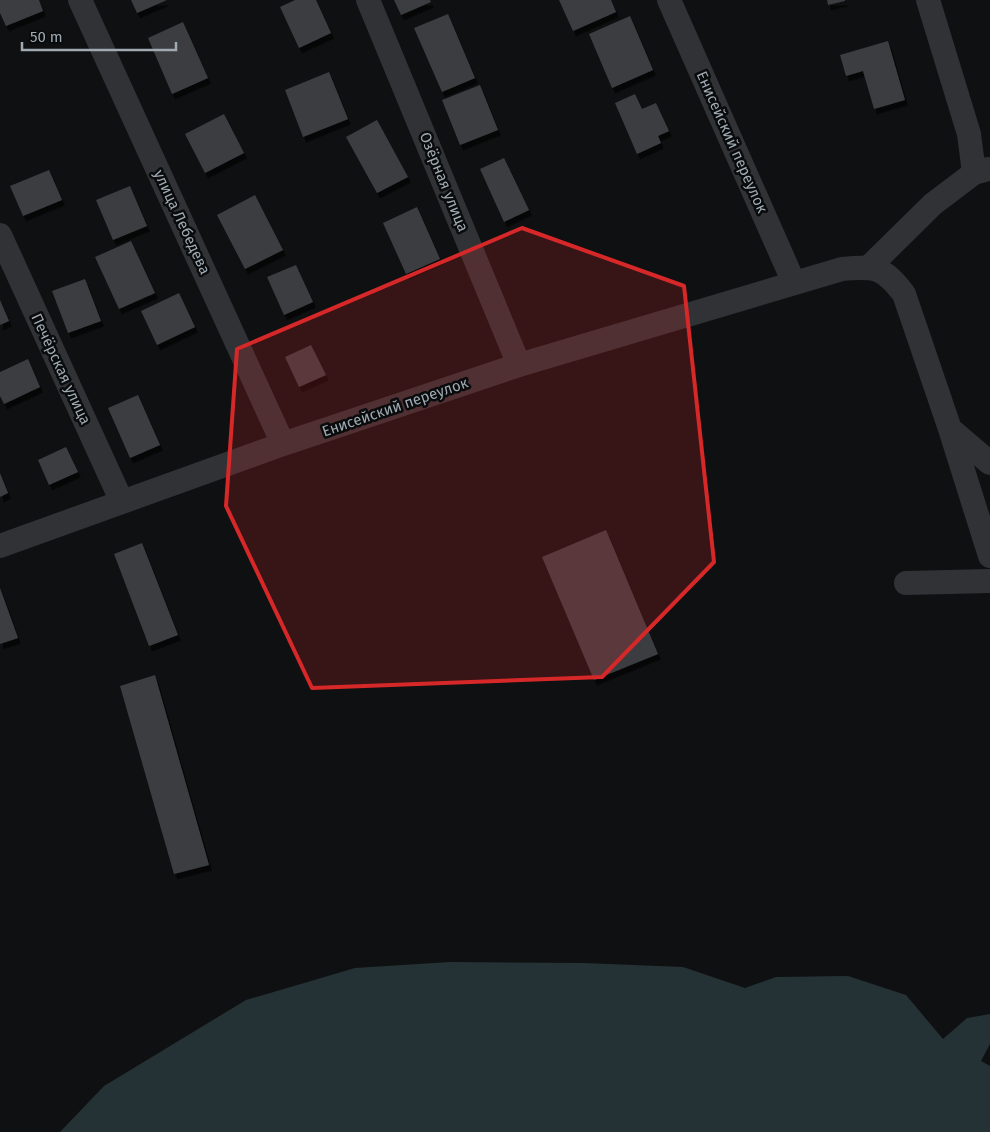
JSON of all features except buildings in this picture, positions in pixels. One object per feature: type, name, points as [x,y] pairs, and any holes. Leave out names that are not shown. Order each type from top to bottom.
[{"type":"street","name":"улица Лебедева","points":[[80,0],[283,444]]},
{"type":"street","name":"Озёрная улица","points":[[368,0],[519,365]]},
{"type":"street","name":"Енисейский переулок","points":[[670,0],[794,283]]},
{"type":"street","points":[[928,0],[982,170],[933,204],[869,267],[890,277],[904,294],[950,429],[990,556]]},
{"type":"street","name":"Печёрская улица","points":[[0,235],[122,502]]},
{"type":"street","name":"Енисейский переулок","points":[[0,546],[283,444],[519,365],[842,269],[869,267]]},
{"type":"street","points":[[950,429],[990,463]]},
{"type":"street","points":[[906,583],[990,582]]},
{"type":"highlighted area","points":[[522,228],[684,286],[714,562],[602,677],[312,688],[226,506],[237,349]]},
{"type":"shaded area","points":[[450,962],[584,963],[683,967],[745,988],[776,977],[848,976],[906,995],[943,1039],[967,1018],[990,1014],[990,1044],[981,1061],[990,1066],[990,1132],[60,1132],[104,1086],[246,1000],[355,968]]}]
